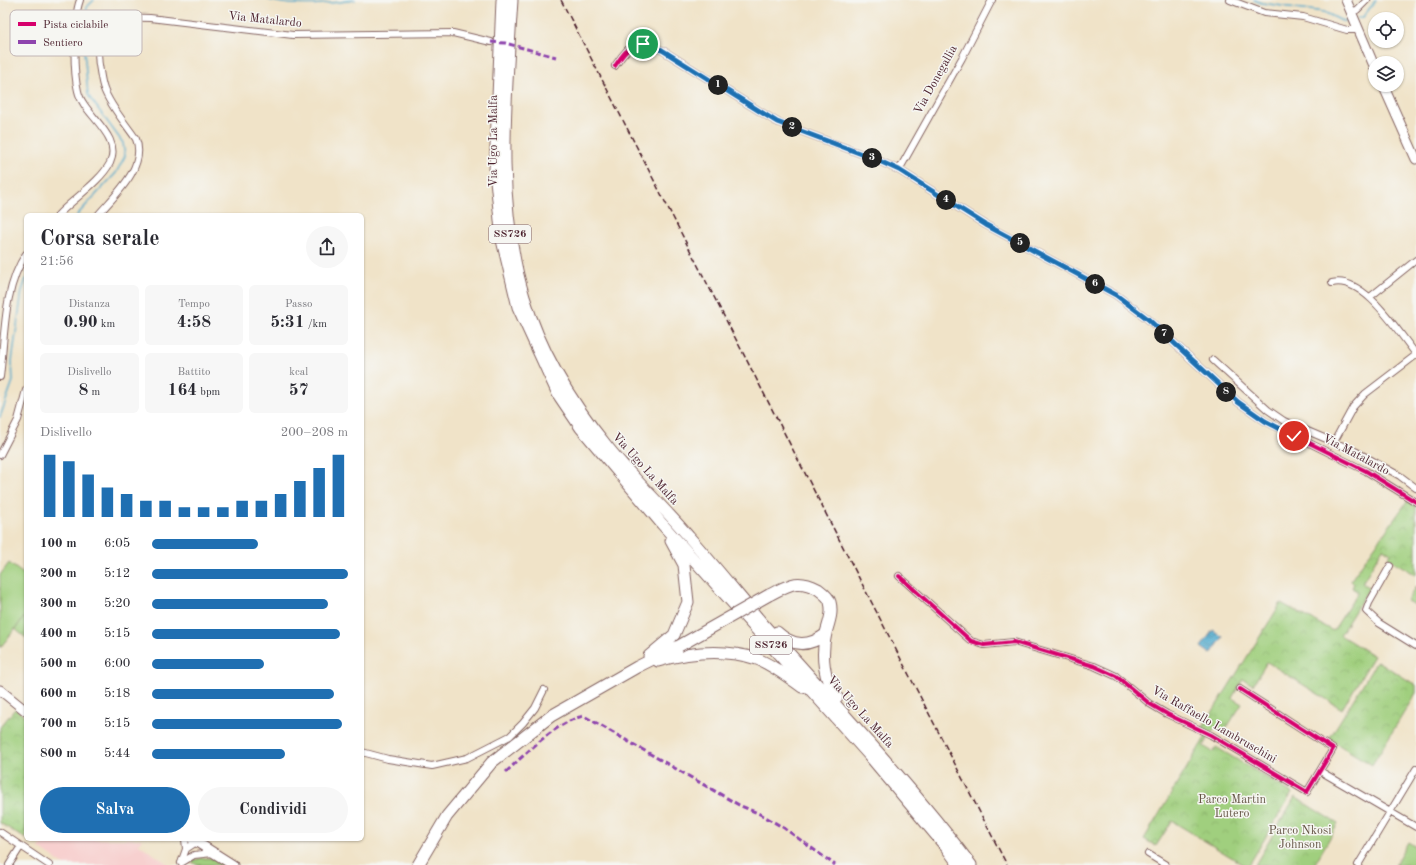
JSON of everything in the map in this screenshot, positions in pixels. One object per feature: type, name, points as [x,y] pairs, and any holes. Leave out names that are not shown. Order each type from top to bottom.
[{"type":"highway","name":"Via Ugo La Malfa","points":[[502,0],[495,170],[502,240],[518,307],[558,394],[581,428],[662,524],[879,766],[946,847],[959,865]]},
{"type":"highway","name":"Via Ugo La Malfa","points":[[512,0],[504,168],[511,240],[524,298],[547,353],[574,402],[606,446],[687,534],[762,622],[886,760],[942,826],[971,865]]},
{"type":"highway","points":[[637,667],[674,635],[688,602],[684,565],[662,524]]},
{"type":"highway","points":[[418,865],[447,816],[492,762],[552,716],[637,667],[679,646],[791,584],[807,583],[822,592],[830,601],[831,616],[826,634],[823,665],[830,688],[879,746],[886,760]]},
{"type":"highway","points":[[762,622],[772,627],[794,644],[808,644],[818,640],[826,634]]},
{"type":"highway","points":[[637,667],[670,658],[699,654],[732,654],[758,660],[781,672],[817,697]]},
{"type":"main road","points":[[1346,0],[1369,56]]},
{"type":"main road","points":[[1386,92],[1416,159]]},
{"type":"main road","points":[[0,690],[24,709]]},
{"type":"main road","points":[[198,841],[213,853],[233,865]]},
{"type":"street","points":[[78,10],[80,0]]},
{"type":"street","name":"Via Donegallia","points":[[899,170],[962,58],[992,0]]},
{"type":"street","points":[[1230,0],[1264,12],[1303,17],[1347,30],[1357,29]]},
{"type":"street","points":[[1351,14],[1366,0]]},
{"type":"street","name":"Via Matalardo","points":[[142,18],[293,35],[453,32],[492,42]]},
{"type":"street","name":"Via Matalardo","points":[[615,66],[632,45],[643,44],[662,50],[777,122],[875,159],[899,170],[986,225],[1116,295],[1148,319],[1238,402],[1265,421],[1366,471],[1416,502]]},
{"type":"street","points":[[60,213],[103,172],[110,162],[112,150],[108,136],[83,103],[78,92],[75,56]]},
{"type":"street","name":"Via Matalardo","points":[[98,56],[104,90],[136,139],[139,147],[139,154],[133,171],[120,190],[100,213]]},
{"type":"street","points":[[0,378],[9,299],[14,278],[24,258]]},
{"type":"street","points":[[1370,297],[1416,260]]},
{"type":"street","points":[[1332,283],[1339,281],[1354,285],[1370,297],[1416,355],[1365,394],[1353,407],[1334,442]]},
{"type":"street","points":[[1213,360],[1268,410],[1284,421],[1356,452],[1416,488]]},
{"type":"street","points":[[0,455],[18,420],[24,398]]},
{"type":"street","points":[[1390,566],[1369,602],[1366,612],[1379,624],[1416,646]]},
{"type":"street","name":"Via Raffaello Lambruschini","points":[[899,576],[971,641],[984,645],[1014,642],[1094,666],[1116,676],[1150,704],[1167,714],[1211,735],[1307,792],[1320,771]]},
{"type":"street","points":[[1240,689],[1333,749],[1320,771],[1416,828]]},
{"type":"street","points":[[364,753],[388,759],[432,766],[467,758],[510,736],[531,713],[544,690]]},
{"type":"street","points":[[1358,865],[1416,769]]},
{"type":"street","points":[[0,832],[49,865]]},
{"type":"street","points":[[181,864],[186,849],[185,841]]},
{"type":"street","points":[[186,849],[196,841]]},
{"type":"street","points":[[194,855],[197,841]]},
{"type":"street","points":[[9,865],[21,846]]},
{"type":"street","points":[[181,864],[194,855],[213,853]]},
{"type":"street","points":[[1148,854],[1166,865]]},
{"type":"shaded area","points":[[44,841],[141,841],[139,844],[169,865],[64,865],[39,848]]},
{"type":"green space","name":"Parco Martin Lutero","points":[[1409,500],[1416,505],[1416,575],[1388,558],[1391,553],[1383,548],[1362,583],[1369,588],[1340,635],[1374,656],[1342,709],[1267,662],[1253,685],[1243,679],[1232,698],[1242,704],[1224,732],[1216,727],[1203,746],[1213,752],[1216,747],[1292,793],[1249,865],[1244,865],[1172,821],[1156,846],[1144,839],[1206,736],[1201,730],[1281,603],[1333,631],[1358,592],[1352,588],[1354,583],[1351,580]]},
{"type":"green space","points":[[9,563],[24,574],[24,618],[0,648],[0,575]]},
{"type":"green space","points":[[1416,586],[1416,606],[1407,601]]},
{"type":"green space","points":[[24,618],[24,636],[15,629]]},
{"type":"green space","points":[[1377,661],[1416,685],[1416,693],[1372,765],[1329,739]]},
{"type":"green space","points":[[15,709],[24,716],[24,838],[0,823],[0,727]]},
{"type":"green space","name":"Parco Nkosi Johnson","points":[[1295,797],[1338,824],[1314,865],[1255,865]]},
{"type":"green space","points":[[1408,842],[1416,847],[1416,865],[1395,865]]},
{"type":"green space","points":[[201,858],[213,858],[229,865],[197,865],[191,861]]},
{"type":"water","points":[[1213,630],[1223,637],[1211,654],[1201,647]]},
{"type":"waterway","points":[[87,10],[87,7],[94,0]]},
{"type":"waterway","points":[[269,0],[301,5],[355,0]]},
{"type":"waterway","points":[[1254,0],[1262,3],[1324,12],[1344,22],[1351,20]]},
{"type":"waterway","points":[[1358,18],[1363,17],[1376,0]]},
{"type":"waterway","points":[[79,213],[116,173],[125,156],[123,143],[88,95],[85,56]]},
{"type":"waterway","points":[[0,417],[13,381],[12,361],[24,285]]},
{"type":"railway","points":[[561,0],[1007,865]]},
{"type":"marked path","points":[[491,42],[505,43],[556,57]]},
{"type":"marked path","points":[[506,772],[532,747],[553,731],[574,719],[584,716],[739,805],[762,815],[784,828],[835,865]]},
{"type":"cycle path","points":[[615,66],[625,52],[634,46],[646,45],[662,50],[777,122],[875,159],[899,170],[986,225],[1116,295],[1148,319],[1238,402],[1265,421],[1366,471],[1416,502]]},
{"type":"cycle path","points":[[899,576],[971,641],[984,645],[1014,642],[1094,666],[1116,676],[1150,704],[1167,714],[1211,735],[1307,792],[1333,749],[1240,689]]},
{"type":"route","points":[[643,44],[662,50],[777,122],[875,159],[899,170],[986,225],[1116,295],[1148,319],[1213,381],[1238,402],[1265,421],[1294,436]]}]
